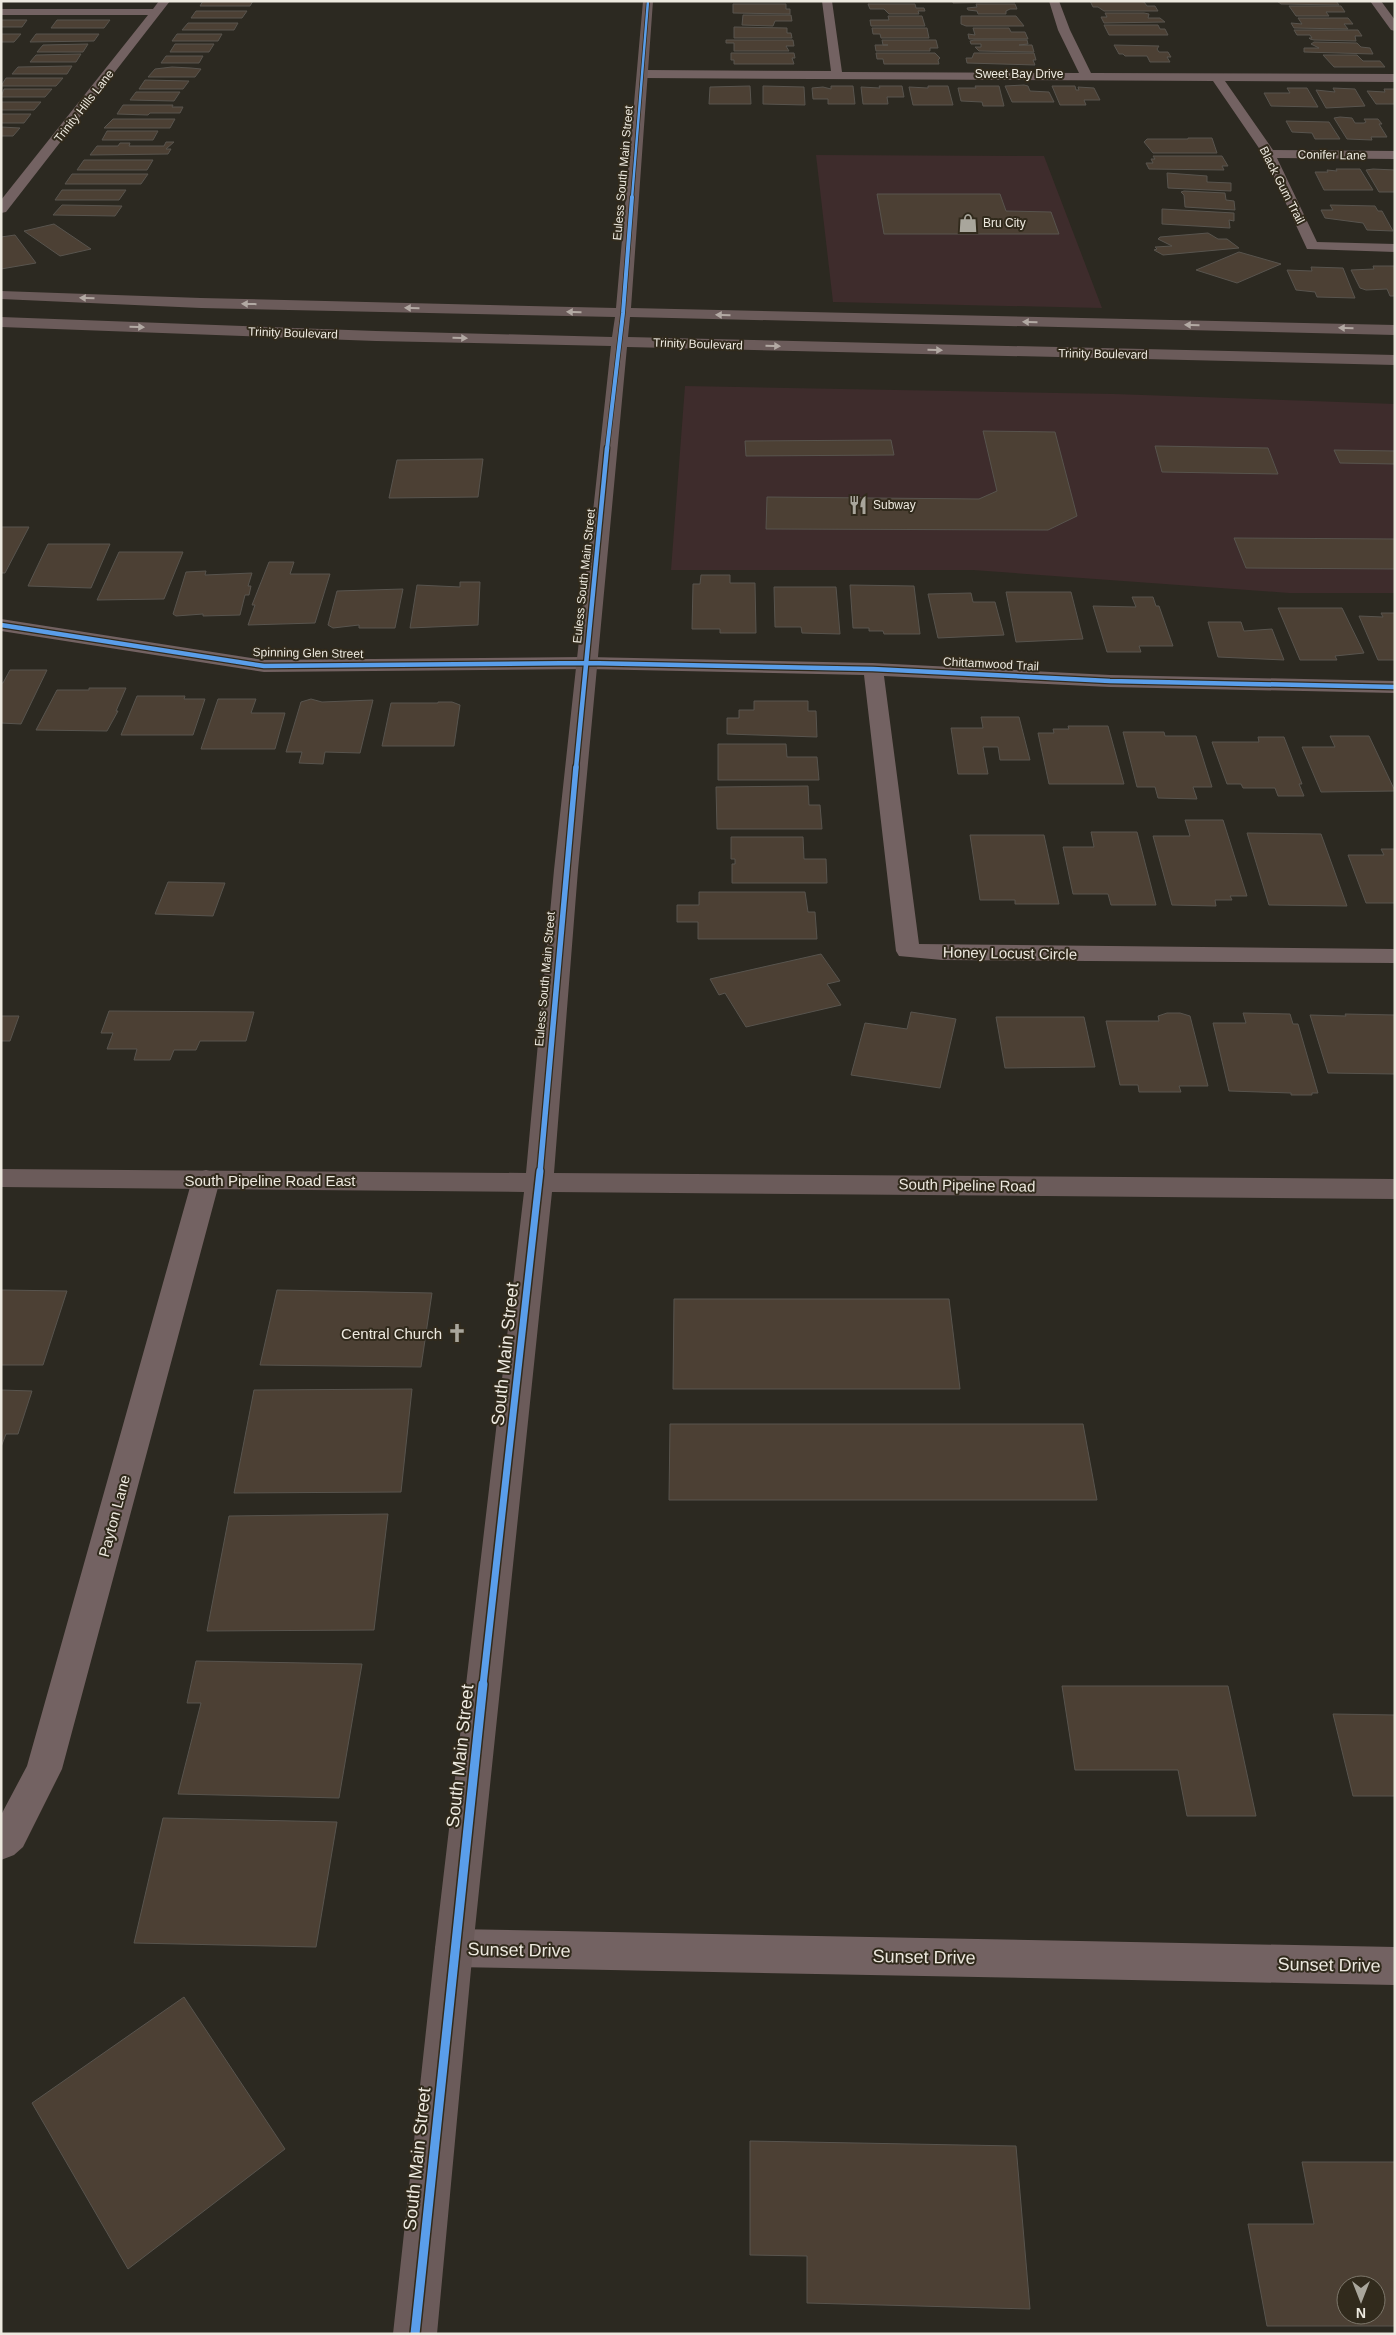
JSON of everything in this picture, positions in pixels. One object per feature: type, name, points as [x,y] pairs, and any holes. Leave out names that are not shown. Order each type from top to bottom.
[{"type":"street","name":"Trinity Hills Lane","points":[[1,209],[165,1]]},
{"type":"street","name":"Euless South Main Street","points":[[539,1183],[566,870],[623,313],[648,1]]},
{"type":"street","points":[[827,1],[837,74]]},
{"type":"street","points":[[1054,1],[1064,30],[1086,75]]},
{"type":"street","points":[[1375,1],[1395,28]]},
{"type":"street","points":[[1,12],[157,12]]},
{"type":"street","name":"Sweet Bay Drive","points":[[643,74],[1395,78]]},
{"type":"street","name":"Black Gum Trail","points":[[1216,76],[1269,154],[1312,246],[1395,248]]},
{"type":"street","name":"Conifer Lane","points":[[1269,154],[1395,156]]},
{"type":"street","name":"Trinity Boulevard","points":[[1,295],[201,303],[1395,330]]},
{"type":"street","name":"Trinity Boulevard","points":[[1,322],[619,342],[1395,360]]},
{"type":"street","points":[[1241,326],[1254,357]]},
{"type":"street","name":"Spinning Glen Street","points":[[1,625],[264,666],[587,663]]},
{"type":"street","name":"Chittamwood Trail","points":[[587,663],[873,669],[1110,681],[1395,687]]},
{"type":"street","name":"Honey Locust Circle","points":[[873,669],[908,950],[952,953],[1395,956]]},
{"type":"street","name":"South Pipeline Road East","points":[[1,1178],[539,1183]]},
{"type":"street","name":"Payton Lane","points":[[1,1843],[10,1835],[44,1769],[53,1740],[206,1180]]},
{"type":"street","name":"South Pipeline Road","points":[[539,1183],[1395,1189]]},
{"type":"street","name":"South Main Street","points":[[415,2334],[454,1948],[539,1183]]},
{"type":"street","name":"Sunset Drive","points":[[454,1948],[1395,1966]]},
{"type":"shaded area","points":[[816,155],[1044,156],[1102,308],[833,302]]},
{"type":"shaded area","points":[[685,386],[1114,394],[1395,404],[1395,593],[1289,593],[973,570],[671,570]]},
{"type":"building","points":[[203,1],[253,1],[250,6],[200,6]]},
{"type":"building","points":[[953,1],[1015,1],[1015,2],[953,3]]},
{"type":"building","points":[[1090,1],[1139,1],[1144,2],[1147,6],[1155,6],[1158,11],[1104,11],[1098,7],[1093,7]]},
{"type":"building","points":[[1277,1],[1336,1],[1339,5],[1281,4]]},
{"type":"building","points":[[733,4],[786,4],[786,9],[790,9],[790,14],[733,13]]},
{"type":"building","points":[[868,4],[915,4],[916,8],[924,8],[925,11],[918,11],[919,14],[889,14],[884,9],[870,9]]},
{"type":"building","points":[[976,4],[1015,4],[1017,9],[1010,9],[1006,11],[1006,14],[978,14],[977,11],[968,10],[967,8],[977,7]]},
{"type":"building","points":[[1289,6],[1341,6],[1345,12],[1326,12],[1329,16],[1296,16]]},
{"type":"building","points":[[196,11],[247,11],[242,18],[191,18]]},
{"type":"building","points":[[1105,13],[1144,13],[1149,14],[1148,18],[1160,18],[1165,22],[1104,23],[1101,17],[1107,17]]},
{"type":"building","points":[[743,15],[791,15],[792,21],[775,21],[773,26],[742,25]]},
{"type":"building","points":[[888,16],[922,16],[925,26],[871,26],[870,20],[889,20]]},
{"type":"building","points":[[961,16],[1016,16],[1024,26],[966,26],[961,24]]},
{"type":"building","points":[[1298,18],[1348,18],[1353,24],[1344,24],[1348,29],[1294,28],[1291,23],[1302,24]]},
{"type":"building","points":[[1,20],[27,20],[22,27],[1,27]]},
{"type":"building","points":[[57,20],[110,20],[104,28],[51,28]]},
{"type":"building","points":[[188,23],[238,23],[234,30],[182,30]]},
{"type":"building","points":[[1104,25],[1158,25],[1160,29],[1165,29],[1168,35],[1109,35]]},
{"type":"building","points":[[734,27],[787,28],[787,33],[791,33],[792,38],[734,38]]},
{"type":"building","points":[[872,28],[927,28],[929,38],[881,38],[880,34],[873,34]]},
{"type":"building","points":[[973,28],[1009,28],[1011,32],[1025,32],[1028,39],[969,39],[968,34],[975,35]]},
{"type":"building","points":[[1294,30],[1358,30],[1362,36],[1355,36],[1356,41],[1314,40],[1309,38],[1312,38],[1310,35],[1297,35]]},
{"type":"building","points":[[1,34],[21,34],[14,42],[1,42]]},
{"type":"building","points":[[36,34],[99,34],[94,41],[30,42]]},
{"type":"building","points":[[177,34],[222,34],[218,41],[172,41]]},
{"type":"building","points":[[726,40],[793,40],[794,46],[786,46],[789,51],[734,51],[734,43],[726,43]]},
{"type":"building","points":[[882,40],[936,40],[938,48],[930,48],[930,51],[876,51],[875,45],[883,45]]},
{"type":"building","points":[[1027,40],[1028,44],[1019,45],[1032,45],[1034,52],[979,51],[975,47],[981,47],[981,44],[971,44],[970,41]]},
{"type":"building","points":[[1314,42],[1357,43],[1361,47],[1370,48],[1373,54],[1304,52],[1304,48],[1319,48],[1311,44]]},
{"type":"building","points":[[88,44],[83,52],[37,52],[43,45]]},
{"type":"building","points":[[175,44],[214,44],[209,52],[170,52]]},
{"type":"building","points":[[1114,45],[1159,46],[1157,49],[1159,52],[1168,52],[1171,57],[1167,57],[1170,62],[1150,62],[1147,56],[1125,56],[1119,54]]},
{"type":"building","points":[[731,53],[794,53],[795,58],[792,58],[794,64],[734,64],[734,60],[731,60]]},
{"type":"building","points":[[876,53],[935,53],[940,58],[938,60],[939,64],[884,64],[883,59],[877,59]]},
{"type":"building","points":[[974,53],[1034,53],[1036,60],[1033,60],[1035,65],[967,63],[966,58],[972,58]]},
{"type":"building","points":[[81,54],[76,62],[30,62],[36,55]]},
{"type":"building","points":[[1323,55],[1357,55],[1363,61],[1380,61],[1385,67],[1334,67]]},
{"type":"building","points":[[166,56],[203,56],[199,63],[161,63]]},
{"type":"building","points":[[72,66],[67,74],[12,74],[18,67]]},
{"type":"building","points":[[172,67],[201,69],[195,77],[148,77],[155,69]]},
{"type":"building","points":[[6,78],[63,78],[56,86],[1,86]]},
{"type":"building","points":[[145,80],[189,81],[183,89],[139,89]]},
{"type":"building","points":[[750,86],[751,104],[709,104],[710,87]]},
{"type":"building","points":[[763,86],[804,87],[805,105],[763,104]]},
{"type":"building","points":[[831,86],[853,86],[855,104],[828,104],[828,99],[813,99],[812,88],[823,87],[831,89]]},
{"type":"building","points":[[879,86],[902,86],[904,97],[887,97],[888,104],[863,104],[861,87],[880,88]]},
{"type":"building","points":[[928,86],[948,86],[953,105],[913,105],[909,87],[928,88]]},
{"type":"building","points":[[975,86],[999,86],[1004,106],[983,106],[982,102],[961,101],[958,88],[976,88]]},
{"type":"building","points":[[1005,86],[1028,86],[1030,91],[1049,92],[1054,102],[1012,102]]},
{"type":"building","points":[[1052,86],[1075,86],[1076,90],[1079,90],[1078,87],[1094,88],[1100,100],[1084,100],[1086,105],[1060,105]]},
{"type":"building","points":[[1287,88],[1307,88],[1318,107],[1271,106],[1264,93],[1290,93]]},
{"type":"building","points":[[1333,88],[1355,89],[1365,106],[1326,108],[1316,90],[1335,92]]},
{"type":"building","points":[[4,89],[52,89],[45,97],[1,97]]},
{"type":"building","points":[[1384,89],[1395,89],[1395,104],[1376,104],[1367,91],[1385,92]]},
{"type":"building","points":[[136,92],[180,92],[174,101],[130,100]]},
{"type":"building","points":[[1,102],[41,102],[34,110],[1,110]]},
{"type":"building","points":[[123,105],[173,105],[172,107],[183,107],[180,113],[117,114]]},
{"type":"building","points":[[1,114],[31,114],[24,123],[1,123]]},
{"type":"building","points":[[1334,118],[1352,118],[1355,123],[1364,123],[1366,122],[1364,119],[1378,119],[1387,137],[1371,137],[1372,140],[1347,139]]},
{"type":"building","points":[[113,119],[175,119],[170,128],[104,128]]},
{"type":"building","points":[[1286,121],[1329,122],[1340,139],[1315,139],[1312,133],[1292,132]]},
{"type":"building","points":[[1,127],[20,128],[13,136],[1,136]]},
{"type":"building","points":[[107,131],[158,131],[153,140],[102,140]]},
{"type":"building","points":[[1212,138],[1217,153],[1153,153],[1144,142],[1147,139]]},
{"type":"building","points":[[166,142],[174,142],[166,149],[171,149],[168,154],[90,155],[97,146],[118,146],[120,143],[130,143],[129,146],[164,146]]},
{"type":"building","points":[[1153,156],[1222,156],[1228,166],[1222,166],[1224,170],[1149,169],[1146,163],[1153,163],[1151,159],[1155,159]]},
{"type":"building","points":[[84,160],[153,160],[147,170],[77,170]]},
{"type":"building","points":[[1336,169],[1360,169],[1373,190],[1324,190],[1315,172],[1337,171]]},
{"type":"building","points":[[1366,170],[1395,170],[1395,192],[1379,192]]},
{"type":"building","points":[[1167,173],[1207,176],[1207,182],[1231,183],[1231,191],[1168,188]]},
{"type":"building","points":[[72,174],[148,174],[141,184],[65,184]]},
{"type":"building","points":[[62,190],[126,190],[119,200],[55,200]]},
{"type":"building","points":[[1181,192],[1225,193],[1226,200],[1234,201],[1235,210],[1185,207],[1184,195]]},
{"type":"building","name":"Bru City","points":[[877,194],[1000,194],[1006,211],[1051,212],[1059,234],[884,234]]},
{"type":"building","points":[[62,205],[122,206],[115,216],[53,215]]},
{"type":"building","points":[[1330,205],[1375,206],[1378,211],[1382,211],[1393,231],[1367,230],[1363,223],[1325,218],[1321,210],[1333,210]]},
{"type":"building","points":[[1162,209],[1234,213],[1234,221],[1229,220],[1230,228],[1162,224]]},
{"type":"building","points":[[54,224],[91,249],[60,256],[24,231]]},
{"type":"building","points":[[1208,233],[1218,239],[1227,239],[1239,248],[1163,255],[1154,250],[1157,249],[1155,247],[1172,246],[1158,239],[1160,237]]},
{"type":"building","points":[[15,235],[36,263],[1,269],[1,237]]},
{"type":"building","points":[[1239,252],[1281,264],[1237,283],[1196,270]]},
{"type":"building","points":[[1373,266],[1395,266],[1395,296],[1390,296],[1387,289],[1366,290],[1360,288],[1351,270],[1374,269]]},
{"type":"building","points":[[1311,267],[1343,268],[1355,298],[1317,297],[1315,292],[1296,290],[1287,270],[1312,271]]},
{"type":"building","points":[[983,431],[1055,432],[1077,516],[1048,530],[766,529],[767,497],[979,499],[997,491]]},
{"type":"building","points":[[891,440],[894,455],[746,456],[745,441]]},
{"type":"building","points":[[1155,446],[1268,448],[1278,474],[1162,472]]},
{"type":"building","points":[[1334,450],[1395,451],[1395,464],[1340,463]]},
{"type":"building","points":[[483,459],[478,497],[389,498],[397,460]]},
{"type":"building","points":[[1,527],[29,527],[5,573],[1,573]]},
{"type":"building","points":[[1234,538],[1395,539],[1395,569],[1246,568]]},
{"type":"building","points":[[48,544],[110,544],[91,588],[28,586]]},
{"type":"building","points":[[119,552],[183,552],[164,599],[97,600]]},
{"type":"building","points":[[269,562],[294,562],[290,574],[330,574],[315,623],[248,625],[255,605],[252,605]]},
{"type":"building","points":[[206,571],[205,575],[252,573],[248,586],[251,586],[249,595],[245,595],[240,615],[203,616],[203,614],[176,616],[173,614],[186,572]]},
{"type":"building","points":[[701,575],[730,575],[730,583],[755,583],[756,633],[720,633],[720,629],[692,629],[693,584],[700,584]]},
{"type":"building","points":[[460,582],[480,582],[478,625],[410,628],[417,585],[460,587]]},
{"type":"building","points":[[850,585],[914,586],[920,634],[884,634],[883,631],[869,631],[869,628],[853,628]]},
{"type":"building","points":[[774,587],[836,587],[840,634],[802,633],[801,627],[775,627]]},
{"type":"building","points":[[403,589],[395,628],[359,628],[359,625],[333,628],[328,625],[337,591]]},
{"type":"building","points":[[1006,592],[1071,592],[1083,639],[1016,642]]},
{"type":"building","points":[[971,593],[973,602],[995,602],[1004,635],[938,638],[928,594]]},
{"type":"building","points":[[1132,597],[1153,597],[1156,606],[1159,606],[1173,646],[1139,646],[1141,652],[1107,652],[1093,606],[1136,607]]},
{"type":"building","points":[[1278,608],[1342,608],[1364,653],[1335,656],[1337,660],[1300,660]]},
{"type":"building","points":[[1381,613],[1395,613],[1395,660],[1378,660],[1359,616],[1383,617]]},
{"type":"building","points":[[1208,622],[1241,622],[1244,631],[1272,629],[1284,660],[1218,657]]},
{"type":"building","points":[[10,670],[47,670],[21,724],[1,723],[1,683],[3,683]]},
{"type":"building","points":[[89,688],[126,688],[116,711],[118,711],[107,731],[36,730],[57,690],[89,690]]},
{"type":"building","points":[[137,696],[185,696],[184,699],[205,699],[193,735],[121,735]]},
{"type":"building","points":[[218,699],[256,699],[251,713],[285,713],[275,749],[201,749]]},
{"type":"building","points":[[311,699],[322,702],[373,700],[360,753],[325,752],[323,764],[299,763],[302,752],[286,752],[301,702]]},
{"type":"building","points":[[754,701],[808,701],[808,711],[816,711],[817,737],[727,734],[727,718],[739,718],[739,710],[754,710]]},
{"type":"building","points":[[452,702],[460,705],[454,746],[382,746],[391,703]]},
{"type":"building","points":[[981,717],[1019,717],[1030,760],[1000,760],[998,747],[983,747],[988,774],[958,774],[951,728],[983,728]]},
{"type":"building","points":[[1068,726],[1108,726],[1124,784],[1049,784],[1038,733],[1054,733],[1053,729],[1069,729]]},
{"type":"building","points":[[1123,732],[1164,732],[1165,736],[1196,736],[1212,787],[1193,787],[1197,799],[1158,798],[1155,787],[1137,787]]},
{"type":"building","points":[[1330,736],[1369,736],[1395,791],[1321,792],[1302,747],[1335,747]]},
{"type":"building","points":[[1258,737],[1284,737],[1302,784],[1299,784],[1304,796],[1278,796],[1275,788],[1243,788],[1241,784],[1227,784],[1212,742],[1259,742]]},
{"type":"building","points":[[718,744],[786,744],[787,757],[817,757],[819,780],[718,780]]},
{"type":"building","points":[[808,786],[809,805],[820,805],[822,829],[717,829],[716,787]]},
{"type":"building","points":[[1185,820],[1223,820],[1247,896],[1230,896],[1232,900],[1215,900],[1216,906],[1172,905],[1153,836],[1190,836]]},
{"type":"building","points":[[1091,832],[1137,832],[1156,905],[1111,905],[1108,894],[1073,894],[1063,847],[1094,847]]},
{"type":"building","points":[[1247,833],[1321,834],[1347,906],[1269,905]]},
{"type":"building","points":[[970,835],[1044,835],[1059,904],[1015,904],[1015,900],[980,900]]},
{"type":"building","points":[[731,837],[803,837],[804,859],[826,859],[827,883],[732,883],[732,864],[735,864],[735,859],[731,859]]},
{"type":"building","points":[[1381,849],[1395,849],[1395,903],[1366,903],[1348,855],[1384,855]]},
{"type":"building","points":[[168,882],[225,883],[213,916],[155,914]]},
{"type":"building","points":[[699,892],[805,892],[808,912],[815,912],[817,939],[698,939],[698,922],[677,922],[677,905],[699,905]]},
{"type":"building","points":[[821,954],[840,981],[827,984],[841,1005],[746,1027],[725,993],[719,995],[710,979]]},
{"type":"building","points":[[109,1011],[254,1012],[246,1041],[200,1041],[196,1050],[174,1050],[170,1060],[134,1060],[137,1049],[107,1049],[113,1033],[101,1033]]},
{"type":"building","points":[[911,1012],[956,1019],[940,1088],[851,1075],[865,1023],[907,1029]]},
{"type":"building","points":[[1167,1013],[1180,1013],[1190,1016],[1208,1086],[1179,1086],[1181,1092],[1139,1092],[1138,1085],[1120,1085],[1106,1021],[1159,1021],[1158,1016]]},
{"type":"building","points":[[1243,1013],[1290,1014],[1293,1024],[1298,1024],[1318,1093],[1312,1093],[1312,1095],[1291,1095],[1291,1093],[1229,1091],[1213,1023],[1246,1023]]},
{"type":"building","points":[[1345,1014],[1395,1015],[1395,1074],[1328,1073],[1310,1015],[1346,1016]]},
{"type":"building","points":[[1,1016],[19,1016],[10,1041],[1,1041]]},
{"type":"building","points":[[996,1017],[1084,1017],[1095,1067],[1005,1068]]},
{"type":"building","points":[[1,1290],[67,1291],[43,1365],[1,1365]]},
{"type":"building","points":[[277,1290],[432,1293],[421,1367],[260,1365]]},
{"type":"building","points":[[674,1299],[949,1299],[960,1389],[673,1389]]},
{"type":"building","points":[[412,1389],[401,1492],[234,1493],[254,1390]]},
{"type":"building","points":[[1,1390],[32,1391],[18,1434],[6,1434],[1,1447]]},
{"type":"building","points":[[670,1424],[1083,1424],[1097,1500],[669,1500]]},
{"type":"building","points":[[388,1514],[374,1630],[207,1631],[229,1516]]},
{"type":"building","points":[[196,1661],[362,1664],[339,1798],[178,1794],[201,1703],[187,1703]]},
{"type":"building","points":[[1062,1686],[1228,1686],[1256,1816],[1187,1816],[1178,1770],[1075,1770]]},
{"type":"building","points":[[1333,1714],[1395,1715],[1395,1796],[1353,1796]]},
{"type":"building","points":[[163,1818],[337,1822],[316,1947],[134,1943]]},
{"type":"building","points":[[184,1997],[285,2149],[128,2269],[32,2103]]},
{"type":"building","points":[[750,2141],[1016,2146],[1030,2309],[807,2303],[807,2256],[750,2255]]},
{"type":"building","points":[[1302,2162],[1395,2162],[1395,2326],[1267,2326],[1248,2224],[1314,2224]]},
{"type":"cycle path","points":[[415,2334],[454,1948],[539,1183],[566,870],[607,451],[623,313],[648,1]]},
{"type":"cycle path","points":[[1,625],[264,666],[587,663],[873,669],[1110,681],[1395,687]]},
{"type":"place","name":"Bru City","points":[[968,223]]},
{"type":"place","name":"Subway","points":[[858,505]]},
{"type":"place","name":"Central Church","points":[[457,1333]]}]
